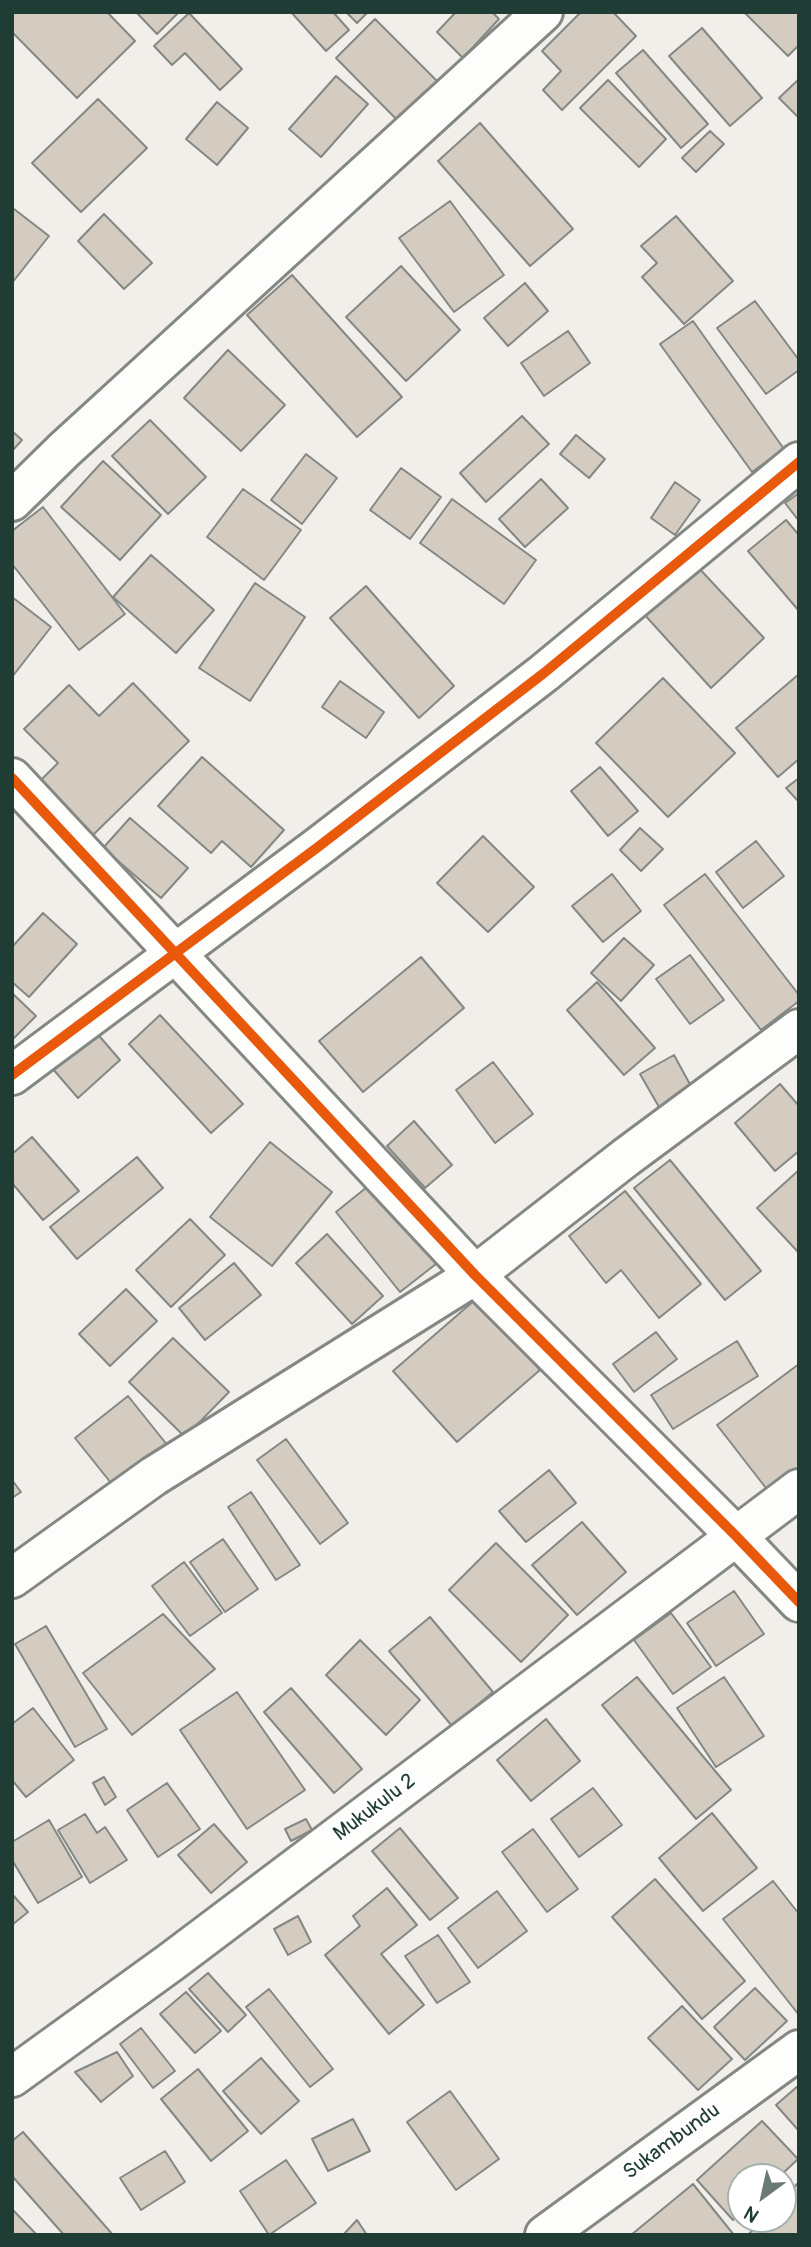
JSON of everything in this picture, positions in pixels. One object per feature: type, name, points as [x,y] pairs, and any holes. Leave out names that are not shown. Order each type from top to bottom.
[{"type":"street","points":[[12,501],[84,431],[543,12]]},
{"type":"street","points":[[12,1075],[176,954],[544,673],[799,462]]},
{"type":"street","points":[[12,778],[475,1275],[799,1602]]},
{"type":"street","points":[[12,1578],[154,1476],[475,1275],[625,1158],[799,1029]]},
{"type":"street","name":"Mukukulu 2","points":[[12,2077],[171,1962],[799,1489]]},
{"type":"street","name":"Sukambundu","points":[[545,2235],[799,2050]]},
{"type":"building","points":[[12,12],[107,12],[135,41],[77,98],[12,32]]},
{"type":"building","points":[[136,12],[178,12],[178,13],[157,34]]},
{"type":"building","points":[[291,12],[333,12],[349,30],[326,51]]},
{"type":"building","points":[[346,12],[368,12],[357,23]]},
{"type":"building","points":[[456,12],[492,12],[499,19],[463,58],[437,32]]},
{"type":"building","points":[[581,12],[613,12],[636,36],[562,110],[543,90],[561,71],[542,51]]},
{"type":"building","points":[[744,12],[799,12],[799,45],[788,56]]},
{"type":"building","points":[[189,13],[242,69],[220,90],[185,53],[172,65],[154,46]]},
{"type":"building","points":[[375,19],[442,86],[402,125],[336,58]]},
{"type":"building","points":[[702,28],[762,98],[730,126],[669,56]]},
{"type":"building","points":[[643,50],[708,124],[681,148],[616,73]]},
{"type":"building","points":[[336,76],[368,104],[321,157],[289,129]]},
{"type":"building","points":[[799,79],[799,118],[779,98]]},
{"type":"building","points":[[608,80],[666,139],[639,167],[580,108]]},
{"type":"building","points":[[98,99],[147,148],[81,212],[32,163]]},
{"type":"building","points":[[217,102],[248,128],[217,165],[186,139]]},
{"type":"building","points":[[480,123],[573,229],[530,266],[438,161]]},
{"type":"building","points":[[710,131],[724,144],[696,172],[682,158]]},
{"type":"building","points":[[450,201],[504,275],[454,312],[399,238]]},
{"type":"building","points":[[12,210],[49,236],[12,283]]},
{"type":"building","points":[[104,214],[152,263],[124,289],[78,241]]},
{"type":"building","points":[[676,216],[733,281],[684,324],[642,277],[657,263],[641,246]]},
{"type":"building","points":[[401,266],[460,330],[406,381],[346,317]]},
{"type":"building","points":[[292,275],[402,397],[357,437],[247,315]]},
{"type":"building","points":[[525,283],[548,311],[508,346],[484,318]]},
{"type":"building","points":[[755,301],[799,360],[799,370],[766,394],[717,328]]},
{"type":"building","points":[[693,321],[784,449],[752,472],[660,344]]},
{"type":"building","points":[[568,331],[590,363],[544,396],[521,363]]},
{"type":"building","points":[[228,350],[285,405],[241,451],[184,398]]},
{"type":"building","points":[[522,416],[549,444],[486,502],[460,473]]},
{"type":"building","points":[[150,420],[206,477],[168,514],[112,456]]},
{"type":"building","points":[[12,431],[22,440],[12,451]]},
{"type":"building","points":[[576,435],[605,459],[589,478],[560,454]]},
{"type":"building","points":[[306,454],[337,478],[302,524],[271,500]]},
{"type":"building","points":[[103,461],[161,515],[120,560],[61,507]]},
{"type":"building","points":[[401,468],[441,497],[410,539],[370,510]]},
{"type":"building","points":[[541,479],[568,508],[525,547],[499,519]]},
{"type":"building","points":[[675,482],[700,500],[675,535],[651,518]]},
{"type":"building","points":[[243,489],[301,530],[264,580],[207,537]]},
{"type":"building","points":[[799,493],[799,521],[785,503]]},
{"type":"building","points":[[452,499],[536,560],[504,604],[420,543]]},
{"type":"building","points":[[43,507],[125,614],[79,650],[12,564],[12,531]]},
{"type":"building","points":[[786,520],[799,535],[799,611],[748,551]]},
{"type":"building","points":[[151,555],[214,610],[176,653],[113,597]]},
{"type":"building","points":[[696,565],[764,638],[711,688],[643,613]]},
{"type":"building","points":[[255,583],[305,617],[250,701],[199,668]]},
{"type":"building","points":[[366,586],[454,686],[419,718],[330,618]]},
{"type":"building","points":[[12,597],[51,627],[12,677]]},
{"type":"building","points":[[799,674],[799,759],[778,777],[736,728]]},
{"type":"building","points":[[663,678],[735,753],[668,817],[596,743]]},
{"type":"building","points":[[340,681],[384,712],[366,738],[322,707]]},
{"type":"building","points":[[133,683],[189,741],[93,835],[40,781],[58,763],[24,729],[69,685],[99,716]]},
{"type":"building","points":[[202,757],[284,830],[251,867],[222,841],[211,853],[158,806]]},
{"type":"building","points":[[600,767],[638,811],[608,836],[571,791]]},
{"type":"building","points":[[799,778],[799,802],[786,788]]},
{"type":"building","points":[[130,818],[188,868],[161,898],[103,848]]},
{"type":"building","points":[[640,828],[663,849],[641,871],[620,850]]},
{"type":"building","points":[[483,836],[534,887],[488,932],[437,883]]},
{"type":"building","points":[[756,841],[784,876],[743,908],[716,872]]},
{"type":"building","points":[[612,874],[641,911],[603,942],[572,906]]},
{"type":"building","points":[[705,874],[799,995],[799,1001],[761,1030],[664,905]]},
{"type":"building","points":[[43,913],[77,944],[29,997],[12,982],[12,947]]},
{"type":"building","points":[[624,938],[654,965],[621,1001],[591,973]]},
{"type":"building","points":[[690,955],[724,1000],[690,1024],[656,979]]},
{"type":"building","points":[[421,957],[464,1008],[363,1092],[319,1041]]},
{"type":"building","points":[[597,982],[655,1048],[624,1075],[567,1010]]},
{"type":"building","points":[[12,993],[36,1016],[12,1040]]},
{"type":"building","points":[[160,1015],[243,1104],[211,1133],[129,1044]]},
{"type":"building","points":[[94,1030],[120,1060],[78,1098],[52,1068]]},
{"type":"building","points":[[674,1055],[692,1088],[659,1107],[640,1074]]},
{"type":"building","points":[[493,1062],[533,1114],[495,1143],[456,1090]]},
{"type":"building","points":[[780,1084],[799,1106],[799,1151],[775,1171],[735,1123]]},
{"type":"building","points":[[414,1121],[452,1165],[425,1188],[387,1146]]},
{"type":"building","points":[[32,1137],[79,1191],[43,1220],[12,1183],[12,1154]]},
{"type":"building","points":[[270,1142],[332,1192],[272,1266],[210,1217]]},
{"type":"building","points":[[137,1157],[163,1188],[77,1259],[50,1227]]},
{"type":"building","points":[[670,1160],[761,1271],[725,1300],[634,1188]]},
{"type":"building","points":[[799,1170],[799,1253],[757,1208]]},
{"type":"building","points":[[372,1183],[436,1264],[400,1292],[336,1212]]},
{"type":"building","points":[[625,1191],[701,1284],[659,1318],[621,1270],[606,1283],[569,1236]]},
{"type":"building","points":[[190,1219],[225,1255],[171,1307],[136,1270]]},
{"type":"building","points":[[327,1234],[383,1296],[352,1324],[296,1263]]},
{"type":"building","points":[[234,1263],[261,1295],[205,1340],[179,1308]]},
{"type":"building","points":[[126,1289],[157,1321],[110,1366],[79,1334]]},
{"type":"building","points":[[476,1299],[540,1370],[457,1442],[393,1371]]},
{"type":"building","points":[[656,1332],[677,1359],[634,1392],[613,1364]]},
{"type":"building","points":[[173,1338],[229,1392],[185,1437],[129,1382]]},
{"type":"building","points":[[737,1341],[758,1376],[673,1429],[651,1395]]},
{"type":"building","points":[[799,1364],[799,1469],[769,1492],[717,1425]]},
{"type":"building","points":[[128,1396],[168,1446],[115,1488],[75,1438]]},
{"type":"building","points":[[286,1439],[348,1523],[320,1544],[257,1460]]},
{"type":"building","points":[[549,1470],[576,1503],[526,1542],[499,1511]]},
{"type":"building","points":[[12,1480],[21,1492],[12,1498]]},
{"type":"building","points":[[251,1492],[300,1565],[276,1580],[228,1507]]},
{"type":"building","points":[[582,1522],[626,1572],[577,1615],[532,1565]]},
{"type":"building","points":[[223,1539],[258,1589],[225,1612],[190,1562]]},
{"type":"building","points":[[496,1543],[568,1615],[521,1662],[449,1590]]},
{"type":"building","points":[[184,1562],[222,1613],[190,1636],[152,1586]]},
{"type":"building","points":[[734,1591],[764,1634],[716,1666],[687,1623]]},
{"type":"building","points":[[671,1613],[711,1667],[673,1694],[634,1640]]},
{"type":"building","points":[[163,1614],[215,1669],[132,1735],[83,1673]]},
{"type":"building","points":[[430,1617],[493,1692],[452,1726],[389,1651]]},
{"type":"building","points":[[46,1626],[107,1729],[75,1747],[15,1644]]},
{"type":"building","points":[[360,1640],[420,1700],[386,1735],[326,1675]]},
{"type":"building","points":[[637,1677],[731,1790],[696,1819],[602,1705]]},
{"type":"building","points":[[724,1677],[764,1736],[716,1767],[677,1708]]},
{"type":"building","points":[[291,1688],[362,1769],[334,1793],[264,1712]]},
{"type":"building","points":[[237,1692],[305,1790],[247,1829],[180,1730]]},
{"type":"building","points":[[33,1708],[74,1760],[26,1797],[12,1780],[12,1724]]},
{"type":"building","points":[[546,1719],[580,1761],[531,1801],[497,1760]]},
{"type":"building","points":[[104,1777],[116,1797],[105,1805],[93,1783]]},
{"type":"building","points":[[167,1783],[200,1829],[158,1857],[127,1810]]},
{"type":"building","points":[[593,1788],[622,1825],[579,1857],[551,1819]]},
{"type":"building","points":[[712,1813],[757,1868],[703,1911],[659,1858]]},
{"type":"building","points":[[85,1814],[97,1833],[105,1827],[127,1860],[90,1883],[58,1830]]},
{"type":"building","points":[[306,1819],[312,1830],[291,1841],[285,1829]]},
{"type":"building","points":[[49,1820],[82,1877],[38,1903],[12,1860],[12,1842]]},
{"type":"building","points":[[214,1824],[247,1862],[211,1893],[178,1855]]},
{"type":"building","points":[[400,1828],[458,1898],[430,1920],[372,1851]]},
{"type":"building","points":[[533,1829],[578,1889],[547,1912],[502,1852]]},
{"type":"building","points":[[655,1879],[745,1981],[702,2019],[612,1917]]},
{"type":"building","points":[[773,1881],[799,1914],[799,2015],[723,1919]]},
{"type":"building","points":[[387,1888],[417,1925],[381,1954],[424,2005],[389,2034],[325,1955],[360,1926],[353,1916]]},
{"type":"building","points":[[497,1891],[527,1931],[478,1968],[448,1928]]},
{"type":"building","points":[[12,1894],[28,1912],[12,1925]]},
{"type":"building","points":[[298,1916],[311,1942],[288,1955],[274,1929]]},
{"type":"building","points":[[438,1935],[470,1982],[437,2003],[405,1956]]},
{"type":"building","points":[[208,1973],[246,2015],[228,2032],[189,1989]]},
{"type":"building","points":[[755,1988],[787,2021],[745,2060],[714,2027]]},
{"type":"building","points":[[269,1989],[333,2069],[310,2087],[246,2007]]},
{"type":"building","points":[[186,1992],[221,2031],[195,2053],[160,2014]]},
{"type":"building","points":[[682,2006],[732,2059],[698,2090],[648,2038]]},
{"type":"building","points":[[141,2028],[175,2071],[153,2088],[120,2044]]},
{"type":"building","points":[[117,2052],[133,2076],[101,2102],[75,2072]]},
{"type":"building","points":[[261,2058],[299,2101],[261,2134],[223,2091]]},
{"type":"building","points":[[198,2069],[248,2131],[211,2161],[161,2099]]},
{"type":"building","points":[[799,2085],[799,2131],[776,2105]]},
{"type":"building","points":[[450,2091],[499,2159],[456,2190],[407,2122]]},
{"type":"building","points":[[353,2119],[370,2151],[328,2171],[312,2139]]},
{"type":"building","points":[[762,2121],[798,2159],[794,2163],[727,2163],[727,2213],[697,2180]]},
{"type":"building","points":[[23,2132],[113,2235],[64,2235],[12,2176],[12,2141]]},
{"type":"building","points":[[165,2151],[185,2182],[141,2210],[120,2178]]},
{"type":"building","points":[[286,2160],[316,2203],[269,2235],[240,2191]]},
{"type":"building","points":[[799,2182],[799,2235],[748,2235],[797,2233]]},
{"type":"building","points":[[693,2184],[727,2226],[727,2233],[734,2235],[631,2235]]},
{"type":"building","points":[[12,2209],[37,2235],[12,2235]]},
{"type":"building","points":[[357,2220],[367,2235],[343,2235]]},
{"type":"cycle path","points":[[12,1075],[318,847],[544,673],[799,462]]},
{"type":"cycle path","points":[[12,778],[475,1275],[799,1602]]}]
